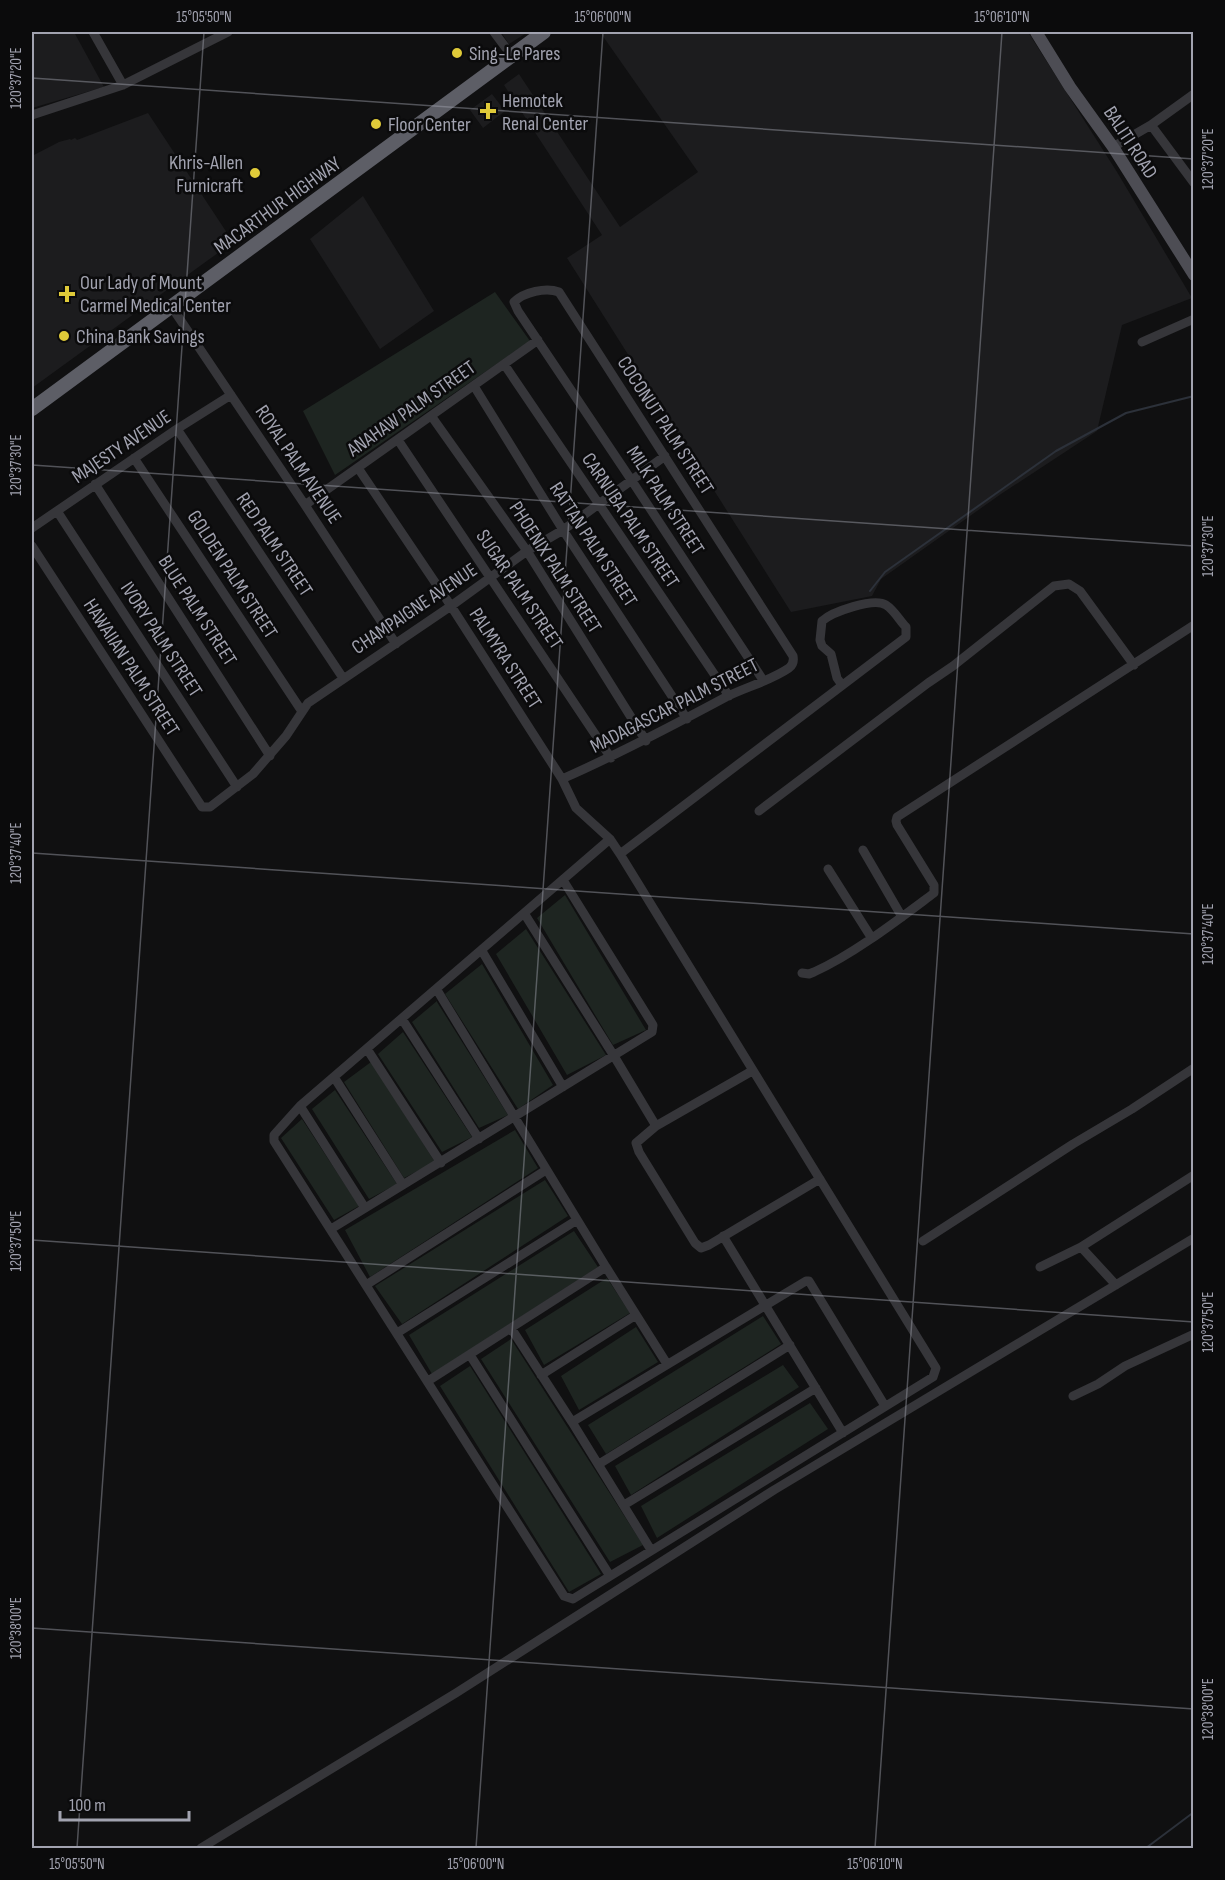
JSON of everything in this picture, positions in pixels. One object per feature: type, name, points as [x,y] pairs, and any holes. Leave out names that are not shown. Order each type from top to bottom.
[{"type":"highway","name":"MACARTHUR HIGHWAY","points":[[32,409],[544,32]]},
{"type":"main road","name":"BALITI ROAD","points":[[1036,32],[1070,87],[1113,147],[1194,275]]},
{"type":"street","points":[[93,32],[123,85]]},
{"type":"street","points":[[32,115],[123,85],[228,32]]},
{"type":"street","points":[[495,32],[512,56]]},
{"type":"street","points":[[1113,147],[1192,98]]},
{"type":"street","points":[[1151,125],[1194,183]]},
{"type":"street","name":"COCONUT PALM STREET","points":[[538,340],[514,302],[540,290],[549,289],[559,292],[793,656]]},
{"type":"street","name":"ROYAL PALM AVENUE","points":[[171,306],[396,644]]},
{"type":"street","points":[[1142,342],[1194,319]]},
{"type":"street","name":"ANAHAW PALM STREET","points":[[305,505],[538,340]]},
{"type":"street","name":"MILK PALM STREET","points":[[538,340],[763,680]]},
{"type":"street","name":"CARNUBA PALM STREET","points":[[504,364],[729,696]]},
{"type":"street","name":"RATTAN PALM STREET","points":[[474,386],[563,530],[687,719]]},
{"type":"street","name":"MAJESTY AVENUE","points":[[32,528],[231,395]]},
{"type":"street","name":"PHOENIX PALM STREET","points":[[432,417],[527,551],[646,741]]},
{"type":"street","name":"RED PALM STREET","points":[[177,429],[343,678]]},
{"type":"street","name":"SUGAR PALM STREET","points":[[398,440],[611,758]]},
{"type":"street","name":"CHAMPAIGNE AVENUE","points":[[202,807],[210,807],[253,774],[286,736],[301,710],[308,703],[451,606],[527,551],[563,530],[665,456]]},
{"type":"street","name":"GOLDEN PALM STREET","points":[[134,458],[301,710]]},
{"type":"street","name":"PALMYRA STREET","points":[[358,468],[451,606],[562,779],[576,808],[610,839],[620,854],[936,1368],[933,1377],[573,1599],[564,1596],[428,1381]]},
{"type":"street","name":"BLUE PALM STREET","points":[[95,484],[270,756]]},
{"type":"street","name":"IVORY PALM STREET","points":[[57,511],[237,787]]},
{"type":"street","name":"HAWAIIAN PALM STREET","points":[[32,546],[202,807]]},
{"type":"street","points":[[759,811],[953,666],[1054,586],[1069,584],[1080,591],[1134,665]]},
{"type":"street","points":[[620,854],[906,637],[906,627],[886,605],[876,603],[858,605],[828,616],[822,621],[820,640],[822,646],[831,654],[837,678],[842,685]]},
{"type":"street","points":[[802,973],[809,974],[820,969],[871,938],[934,893],[935,888],[897,825],[897,817],[1194,625]]},
{"type":"street","name":"MADAGASCAR PALM STREET","points":[[562,779],[646,741],[729,696],[791,667],[794,661],[793,656]]},
{"type":"street","points":[[606,1267],[428,1381],[274,1141],[276,1131],[300,1106],[610,839]]},
{"type":"street","points":[[863,850],[902,917]]},
{"type":"street","points":[[828,869],[871,938]]},
{"type":"street","points":[[331,1229],[652,1032],[652,1025],[563,880]]},
{"type":"street","points":[[524,913],[656,1126]]},
{"type":"street","points":[[482,951],[563,1087]]},
{"type":"street","points":[[436,990],[667,1364]]},
{"type":"street","points":[[402,1019],[479,1139]]},
{"type":"street","points":[[367,1050],[441,1163]]},
{"type":"street","points":[[923,1240],[1194,1068]]},
{"type":"street","points":[[752,1071],[656,1126],[636,1143],[639,1152],[695,1243],[701,1248],[709,1245],[820,1179]]},
{"type":"street","points":[[334,1077],[403,1185]]},
{"type":"street","points":[[300,1106],[365,1208]]},
{"type":"street","points":[[366,1285],[546,1170]]},
{"type":"street","points":[[1040,1267],[1081,1247],[1194,1175]]},
{"type":"street","points":[[397,1334],[577,1220]]},
{"type":"street","points":[[723,1236],[843,1433]]},
{"type":"street","points":[[201,1848],[437,1705],[774,1490],[1194,1238]]},
{"type":"street","points":[[1081,1247],[1116,1285]]},
{"type":"street","points":[[572,1422],[765,1304],[802,1282],[808,1281],[885,1406]]},
{"type":"street","points":[[541,1375],[636,1315]]},
{"type":"street","points":[[511,1328],[599,1464],[651,1550]]},
{"type":"street","points":[[1073,1396],[1098,1384],[1125,1366],[1194,1334]]},
{"type":"street","points":[[599,1464],[790,1346]]},
{"type":"street","points":[[470,1355],[610,1576]]},
{"type":"street","points":[[624,1505],[816,1388]]},
{"type":"shaded area","points":[[32,32],[74,32],[104,87],[32,108]]},
{"type":"shaded area","points":[[501,32],[528,32],[509,44]]},
{"type":"shaded area","points":[[600,32],[1028,32],[1117,172],[1192,298],[1122,325],[1097,431],[1001,494],[881,579],[872,596],[791,612],[567,258],[602,235],[504,85],[519,74],[620,227],[698,172]]},
{"type":"shaded area","name":"Hemotek Renal Center","points":[[492,94],[505,111],[483,128],[470,110]]},
{"type":"shaded area","points":[[148,113],[233,242],[32,388],[32,156],[59,142],[75,138],[77,140]]},
{"type":"shaded area","points":[[363,196],[434,311],[380,349],[310,239]]},
{"type":"shaded area","points":[[495,292],[530,341],[335,475],[303,411]]},
{"type":"shaded area","points":[[565,895],[646,1030],[613,1045],[537,918]]},
{"type":"shaded area","points":[[526,929],[606,1055],[567,1075],[496,954]]},
{"type":"shaded area","points":[[482,964],[553,1085],[518,1109],[445,994]]},
{"type":"shaded area","points":[[437,1001],[508,1115],[479,1128],[412,1022]]},
{"type":"shaded area","points":[[403,1032],[472,1137],[442,1152],[378,1054]]},
{"type":"shaded area","points":[[371,1062],[435,1162],[404,1178],[344,1082]]},
{"type":"shaded area","points":[[335,1090],[397,1184],[369,1199],[312,1109]]},
{"type":"shaded area","points":[[302,1119],[359,1206],[334,1220],[281,1138]]},
{"type":"shaded area","points":[[515,1130],[538,1168],[370,1277],[345,1230]]},
{"type":"shaded area","points":[[545,1180],[568,1216],[402,1324],[375,1286]]},
{"type":"shaded area","points":[[574,1231],[598,1267],[432,1374],[409,1335]]},
{"type":"shaded area","points":[[607,1278],[630,1313],[544,1365],[525,1330]]},
{"type":"shaded area","points":[[763,1316],[781,1344],[606,1454],[588,1425]]},
{"type":"shaded area","points":[[636,1327],[658,1362],[579,1410],[561,1376]]},
{"type":"shaded area","points":[[511,1339],[643,1545],[610,1562],[481,1359]]},
{"type":"shaded area","points":[[783,1365],[799,1387],[631,1495],[615,1466]]},
{"type":"shaded area","points":[[470,1366],[601,1574],[569,1592],[440,1386]]},
{"type":"shaded area","points":[[810,1403],[828,1429],[657,1538],[641,1506]]},
{"type":"waterway","points":[[870,591],[885,572],[1056,451],[1126,413],[1194,396]]},
{"type":"waterway","points":[[1146,1848],[1194,1812]]},
{"type":"place","name":"Sing-Le Pares","points":[[457,53]]},
{"type":"place","name":"Hemotek Renal Center","points":[[488,111]]},
{"type":"place","name":"Floor Center","points":[[376,124]]},
{"type":"place","name":"Khris-Allen Furnicraft","points":[[255,173]]},
{"type":"place","name":"Our Lady of Mount Carmel Medical Center","points":[[67,294]]},
{"type":"place","name":"China Bank Savings","points":[[64,336]]}]
